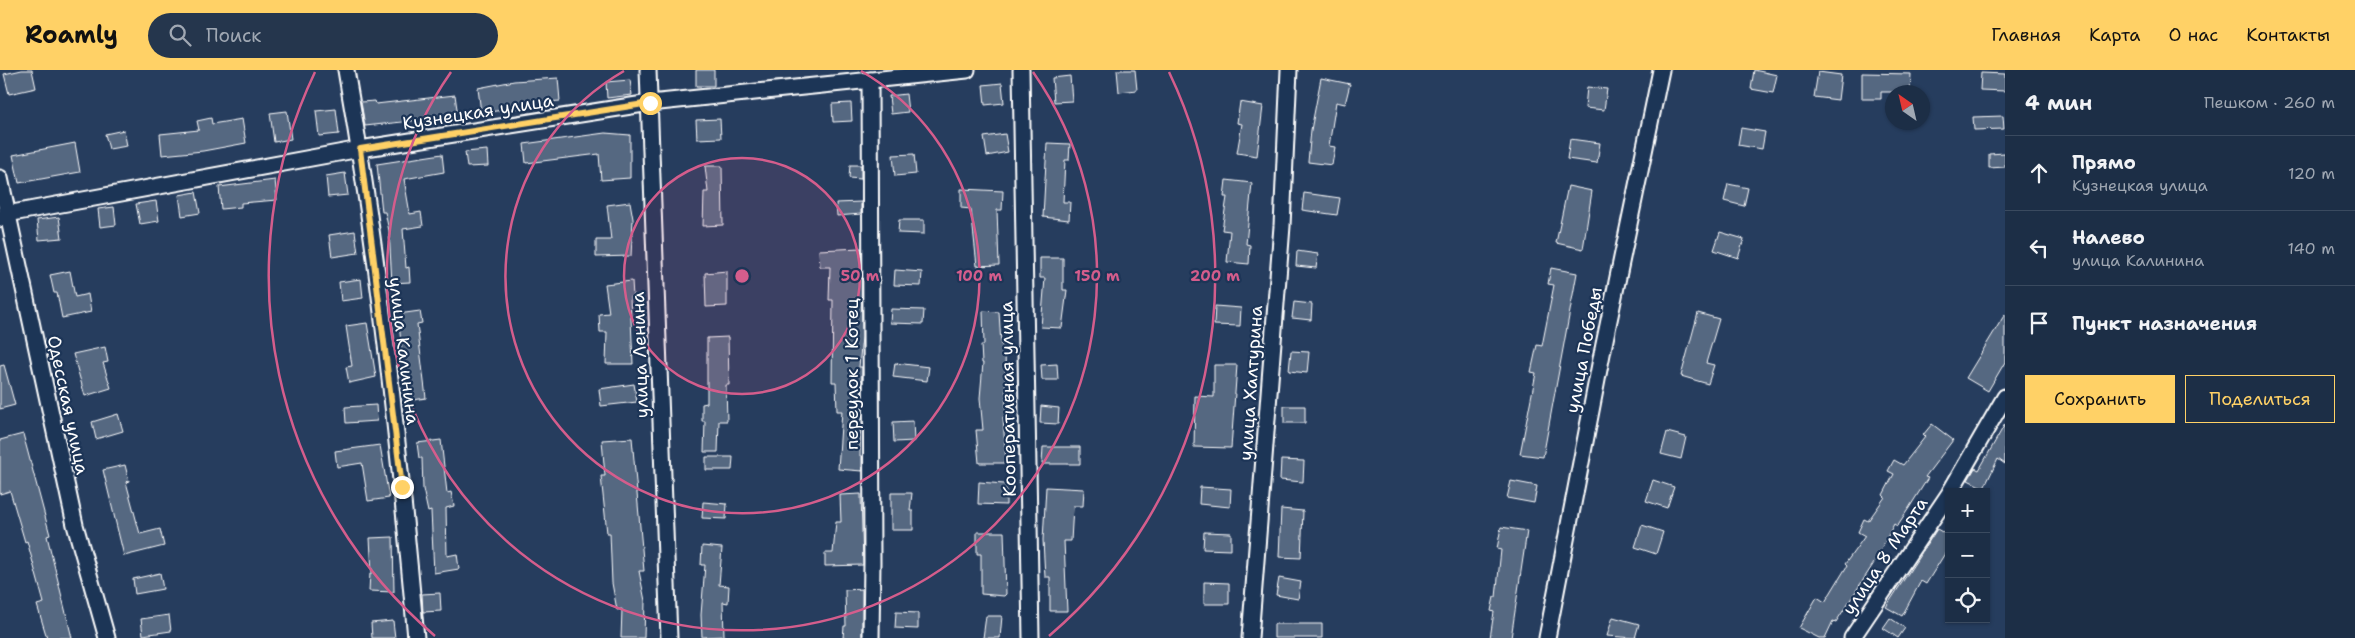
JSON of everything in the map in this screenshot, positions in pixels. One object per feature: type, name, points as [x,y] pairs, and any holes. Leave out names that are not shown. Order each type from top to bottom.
[{"type":"street","name":"улица Калинина","points":[[346,70],[360,149],[402,487],[416,638]]},
{"type":"street","name":"улица Ленина","points":[[648,70],[668,638]]},
{"type":"street","name":"Кузнецкая улица","points":[[3,216],[360,149],[650,103],[967,70]]},
{"type":"street","name":"Кооперативная улица","points":[[1021,70],[1031,638]]},
{"type":"street","name":"улица Халтурина","points":[[1250,638],[1282,226],[1289,70]]},
{"type":"street","name":"улица Победы","points":[[1547,638],[1602,354],[1661,70]]},
{"type":"street","name":"переулок 1 Котец","points":[[870,80],[871,638]]},
{"type":"street","name":"Одесская улица","points":[[0,178],[3,216],[75,525],[107,638]]},
{"type":"street","name":"улица 8 Марта","points":[[1952,488],[2005,397]]},
{"type":"street","name":"улица 8 Марта","points":[[1852,638],[1945,499]]},
{"type":"building","points":[[32,70],[36,88],[9,94],[4,74]]},
{"type":"building","points":[[696,70],[714,70],[714,86],[696,86]]},
{"type":"building","points":[[1117,70],[1135,70],[1137,90],[1119,92]]},
{"type":"building","points":[[1754,70],[1777,75],[1773,93],[1751,89]]},
{"type":"building","points":[[1818,72],[1841,75],[1838,100],[1814,97]]},
{"type":"building","points":[[1862,73],[1911,74],[1910,85],[1885,85],[1885,92],[1881,92],[1881,99],[1862,99]]},
{"type":"building","points":[[1981,73],[2005,74],[2005,91],[1980,90]]},
{"type":"building","points":[[1070,76],[1072,101],[1054,102],[1052,78]]},
{"type":"building","points":[[558,78],[560,101],[534,103],[534,106],[481,113],[478,88],[514,81]]},
{"type":"building","points":[[1321,78],[1350,84],[1345,104],[1336,102],[1329,146],[1335,147],[1332,165],[1308,162],[1311,130]]},
{"type":"building","points":[[630,80],[632,95],[607,98],[606,82]]},
{"type":"building","points":[[1002,83],[1004,103],[985,105],[983,85]]},
{"type":"building","points":[[1587,87],[1607,89],[1604,110],[1585,108]]},
{"type":"building","points":[[906,94],[908,112],[891,114],[889,96]]},
{"type":"building","points":[[455,95],[458,116],[365,126],[361,102],[375,101],[376,104]]},
{"type":"building","points":[[1240,102],[1263,106],[1257,156],[1237,153],[1242,124],[1237,123]]},
{"type":"building","points":[[851,103],[852,121],[833,122],[832,104]]},
{"type":"building","points":[[336,109],[339,134],[319,136],[316,111]]},
{"type":"building","points":[[287,111],[291,139],[274,142],[270,113]]},
{"type":"building","points":[[2003,116],[2004,129],[1974,130],[1973,117]]},
{"type":"building","points":[[211,118],[212,124],[242,119],[246,143],[203,151],[162,155],[160,134],[199,130],[197,121]]},
{"type":"building","points":[[720,119],[721,138],[697,139],[696,120]]},
{"type":"building","points":[[1741,128],[1765,132],[1762,149],[1738,145]]},
{"type":"building","points":[[124,130],[127,146],[109,149],[105,134]]},
{"type":"building","points":[[605,133],[630,135],[630,178],[601,180],[599,154],[526,163],[524,144]]},
{"type":"building","points":[[1005,134],[1008,152],[987,156],[984,137]]},
{"type":"building","points":[[1570,139],[1600,143],[1597,163],[1567,159]]},
{"type":"building","points":[[75,143],[80,172],[19,183],[13,155]]},
{"type":"building","points":[[1047,143],[1070,144],[1069,160],[1065,160],[1063,202],[1070,202],[1069,220],[1043,217]]},
{"type":"building","points":[[487,150],[488,166],[467,167],[465,152]]},
{"type":"building","points":[[2005,153],[2005,167],[1989,168],[1989,154]]},
{"type":"building","points":[[442,154],[444,172],[404,179],[410,214],[421,212],[423,226],[403,229],[406,268],[409,267],[410,282],[392,283],[389,231],[385,212],[382,212],[377,164]]},
{"type":"building","points":[[914,154],[916,174],[895,176],[893,155]]},
{"type":"building","points":[[850,165],[861,165],[861,179],[849,178]]},
{"type":"building","points":[[705,166],[722,166],[723,225],[703,226],[704,192],[708,192]]},
{"type":"building","points":[[345,173],[348,195],[328,197],[326,176]]},
{"type":"building","points":[[275,180],[277,200],[241,203],[241,207],[221,209],[219,187]]},
{"type":"building","points":[[1226,180],[1252,183],[1246,244],[1250,245],[1249,264],[1227,262],[1230,231],[1222,230],[1227,197],[1224,197]]},
{"type":"building","points":[[1728,184],[1748,188],[1744,206],[1724,201]]},
{"type":"building","points":[[1568,186],[1592,191],[1583,249],[1556,243]]},
{"type":"building","points":[[961,189],[1003,191],[1002,210],[997,210],[999,265],[977,266],[971,209],[961,208]]},
{"type":"building","points":[[196,192],[200,213],[182,216],[179,195]]},
{"type":"building","points":[[1304,193],[1340,198],[1337,215],[1302,210]]},
{"type":"building","points":[[156,201],[159,221],[140,224],[136,204]]},
{"type":"building","points":[[630,202],[633,219],[631,256],[596,257],[596,240],[611,240],[607,205]]},
{"type":"building","points":[[861,202],[861,214],[837,216],[836,203]]},
{"type":"building","points":[[114,207],[116,225],[100,227],[98,209]]},
{"type":"building","points":[[59,217],[62,238],[39,240],[37,220]]},
{"type":"building","points":[[899,220],[924,220],[924,234],[898,233]]},
{"type":"building","points":[[355,231],[358,253],[332,257],[329,235]]},
{"type":"building","points":[[1720,232],[1744,239],[1738,258],[1714,250]]},
{"type":"building","points":[[861,248],[862,337],[859,367],[862,367],[860,456],[862,456],[862,471],[838,469],[842,411],[837,411],[836,382],[832,382],[833,300],[829,300],[830,267],[820,267],[819,250]]},
{"type":"building","points":[[1297,251],[1318,254],[1316,268],[1296,266]]},
{"type":"building","points":[[1040,258],[1063,258],[1063,290],[1067,290],[1062,328],[1041,327],[1045,278],[1040,278]]},
{"type":"building","points":[[1551,268],[1577,273],[1543,457],[1520,454],[1536,373],[1531,372],[1537,345],[1542,346],[1554,285],[1548,284]]},
{"type":"building","points":[[895,270],[922,272],[921,286],[894,285]]},
{"type":"building","points":[[70,271],[75,297],[88,294],[91,312],[62,318],[57,293],[54,293],[50,275]]},
{"type":"building","points":[[727,271],[727,306],[706,307],[705,273]]},
{"type":"building","points":[[361,279],[363,298],[341,301],[339,282]]},
{"type":"building","points":[[632,281],[633,297],[630,297],[633,364],[606,364],[607,332],[600,332],[599,314],[609,313],[605,284]]},
{"type":"building","points":[[1294,302],[1312,304],[1311,320],[1292,318]]},
{"type":"building","points":[[1215,306],[1241,308],[1240,326],[1214,325]]},
{"type":"building","points":[[891,309],[924,310],[923,324],[890,323]]},
{"type":"building","points":[[420,311],[422,323],[417,324],[426,398],[407,401],[398,314]]},
{"type":"building","points":[[983,311],[999,312],[1001,345],[1005,344],[1006,417],[1003,417],[1006,463],[979,463],[976,430],[983,430],[980,398],[983,363],[981,345],[984,345]]},
{"type":"building","points":[[1698,313],[1719,319],[1706,363],[1714,365],[1708,384],[1681,376]]},
{"type":"building","points":[[2005,314],[2005,362],[1988,391],[1966,378]]},
{"type":"building","points":[[367,323],[376,377],[349,383],[346,367],[352,366],[346,326]]},
{"type":"building","points":[[728,337],[729,385],[726,385],[727,421],[719,421],[718,452],[704,452],[705,421],[702,421],[702,404],[707,403],[707,338]]},
{"type":"building","points":[[105,347],[108,362],[103,363],[111,388],[85,396],[73,354]]},
{"type":"building","points":[[1291,351],[1309,352],[1307,373],[1289,371]]},
{"type":"building","points":[[895,363],[929,367],[927,381],[893,377]]},
{"type":"building","points":[[1057,364],[1058,380],[1042,380],[1041,365]]},
{"type":"building","points":[[4,365],[15,405],[0,409],[0,366]]},
{"type":"building","points":[[1214,365],[1237,365],[1231,448],[1194,447],[1195,396],[1214,397]]},
{"type":"building","points":[[634,384],[637,402],[601,406],[599,389]]},
{"type":"building","points":[[376,405],[377,421],[346,423],[345,407]]},
{"type":"building","points":[[1041,406],[1059,408],[1058,424],[1040,423]]},
{"type":"building","points":[[1284,406],[1305,406],[1305,423],[1284,423]]},
{"type":"building","points":[[118,414],[123,431],[96,439],[92,422]]},
{"type":"building","points":[[913,421],[914,441],[894,442],[893,422]]},
{"type":"building","points":[[1932,424],[1953,440],[1925,477],[1928,478],[1897,526],[1894,524],[1874,563],[1836,622],[1833,621],[1825,638],[1819,638],[1799,628],[1817,597],[1825,602],[1847,566],[1845,564],[1865,536],[1858,532],[1864,519],[1868,521],[1885,497],[1883,495],[1894,474],[1888,471],[1894,460],[1903,465],[1925,437],[1923,435]]},
{"type":"building","points":[[2005,424],[2005,464],[1998,459],[1984,488],[1968,480],[1975,468],[1979,470]]},
{"type":"building","points":[[1667,432],[1686,437],[1681,459],[1661,454]]},
{"type":"building","points":[[23,434],[50,535],[47,536],[72,638],[47,638],[37,605],[44,603],[27,541],[25,542],[10,491],[0,494],[0,440]]},
{"type":"building","points":[[632,438],[644,571],[639,571],[645,601],[644,638],[621,638],[622,609],[617,610],[612,583],[610,533],[607,533],[601,476],[605,476],[602,440]]},
{"type":"building","points":[[441,440],[447,493],[451,492],[454,506],[446,508],[447,556],[457,554],[459,569],[434,573],[431,511],[428,512],[423,489],[422,458],[419,458],[417,443]]},
{"type":"building","points":[[380,445],[389,498],[368,501],[362,463],[337,467],[335,451]]},
{"type":"building","points":[[1043,447],[1080,447],[1080,464],[1042,464]]},
{"type":"building","points":[[706,457],[733,457],[732,470],[706,470]]},
{"type":"building","points":[[1281,460],[1304,461],[1303,482],[1280,480]]},
{"type":"building","points":[[125,465],[129,481],[126,482],[140,534],[160,529],[164,546],[124,556],[103,470]]},
{"type":"building","points":[[1653,480],[1674,487],[1667,508],[1646,501]]},
{"type":"building","points":[[1511,481],[1537,486],[1534,503],[1507,498]]},
{"type":"building","points":[[979,482],[1004,484],[1006,486],[1006,505],[978,504]]},
{"type":"building","points":[[1046,487],[1084,489],[1083,506],[1073,506],[1071,541],[1064,541],[1067,611],[1050,611],[1050,577],[1045,577],[1043,540]]},
{"type":"building","points":[[1200,487],[1231,489],[1230,507],[1199,504]]},
{"type":"building","points":[[891,493],[912,493],[910,511],[913,511],[913,530],[891,530]]},
{"type":"building","points":[[861,494],[863,565],[825,566],[825,553],[833,553],[836,522],[841,522],[840,495]]},
{"type":"building","points":[[703,502],[727,504],[726,519],[702,518]]},
{"type":"building","points":[[1281,509],[1303,511],[1301,558],[1279,557]]},
{"type":"building","points":[[1642,525],[1663,532],[1656,554],[1635,547]]},
{"type":"building","points":[[1501,527],[1527,531],[1511,638],[1490,638],[1494,612],[1491,611],[1494,597],[1496,597],[1501,550],[1497,549]]},
{"type":"building","points":[[1937,529],[1945,534],[1945,553],[1926,584],[1921,581],[1902,616],[1886,607]]},
{"type":"building","points":[[977,532],[1004,532],[1006,594],[1004,596],[981,594],[981,554],[977,554]]},
{"type":"building","points":[[1204,532],[1231,533],[1231,550],[1203,549]]},
{"type":"building","points":[[393,537],[394,592],[369,591],[370,573],[372,573],[370,538]]},
{"type":"building","points":[[702,546],[722,548],[719,585],[729,586],[728,603],[723,602],[724,636],[702,637],[701,615],[705,565],[701,565]]},
{"type":"building","points":[[160,573],[163,589],[135,594],[133,579]]},
{"type":"building","points":[[1279,578],[1301,582],[1298,599],[1276,595]]},
{"type":"building","points":[[1204,582],[1229,583],[1229,604],[1204,604]]},
{"type":"building","points":[[862,589],[862,638],[843,638],[844,626],[846,626],[845,590]]},
{"type":"building","points":[[440,593],[441,611],[423,612],[422,594]]},
{"type":"building","points":[[896,612],[918,613],[918,629],[895,628]]},
{"type":"building","points":[[169,615],[171,631],[143,635],[141,619]]},
{"type":"building","points":[[986,616],[1002,616],[1000,638],[983,638]]},
{"type":"building","points":[[1613,617],[1639,624],[1635,638],[1607,636]]},
{"type":"building","points":[[1890,618],[1905,628],[1898,638],[1883,628]]},
{"type":"building","points":[[393,621],[395,638],[372,638],[371,623]]},
{"type":"building","points":[[1274,624],[1322,624],[1322,638],[1274,638]]},
{"type":"route","points":[[402,487],[360,149],[650,103]]}]
